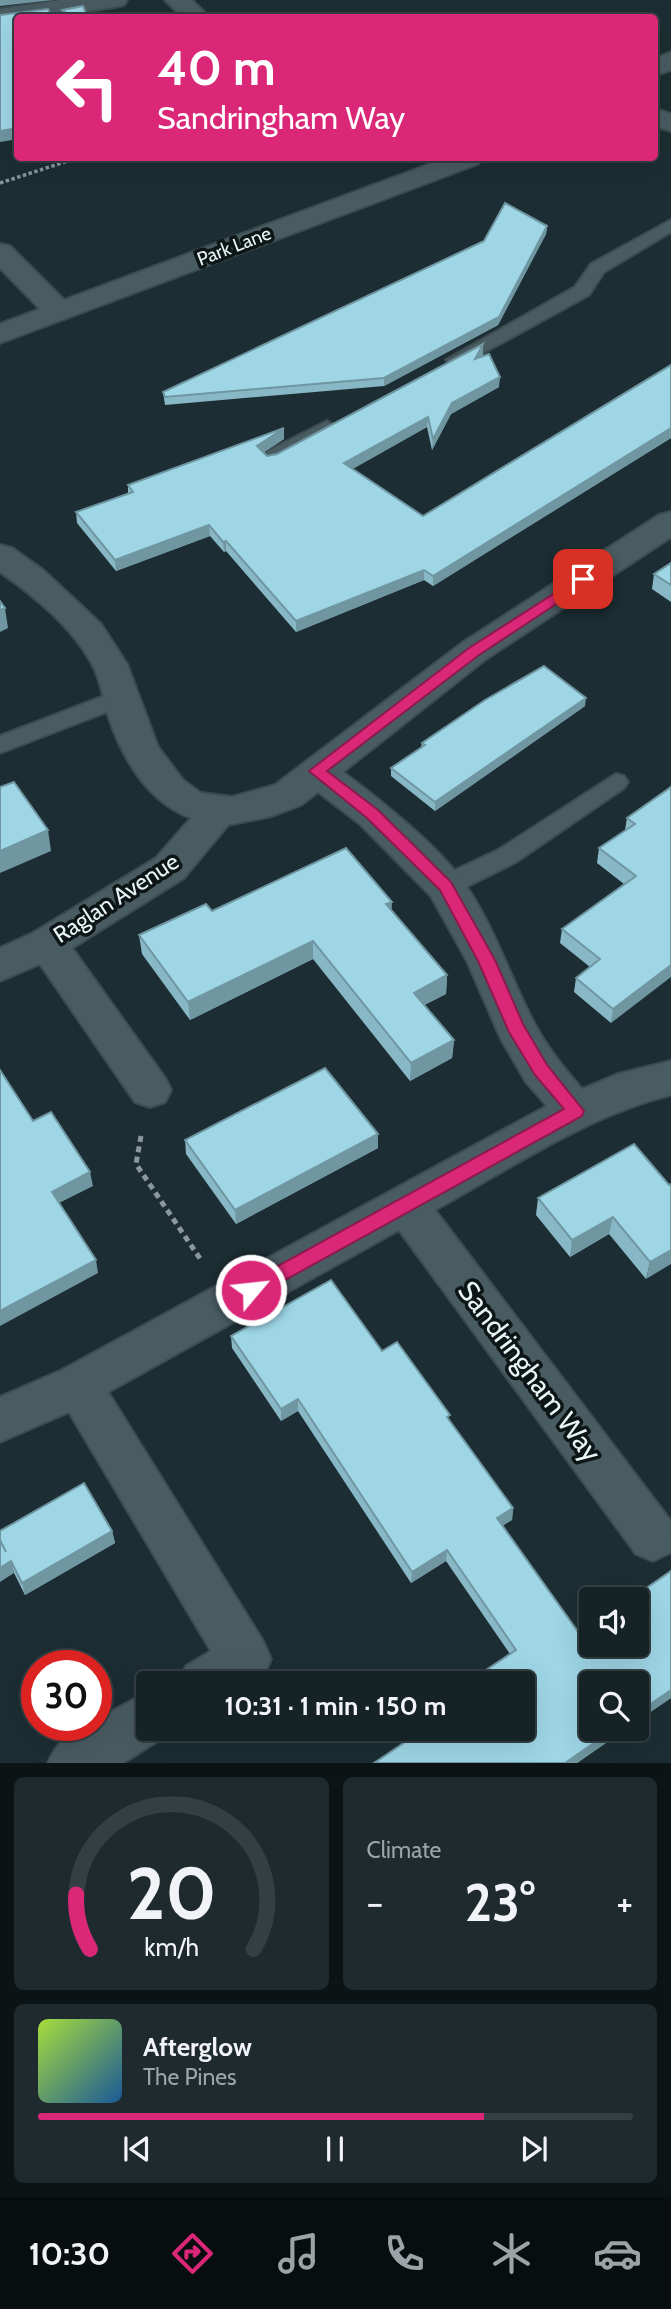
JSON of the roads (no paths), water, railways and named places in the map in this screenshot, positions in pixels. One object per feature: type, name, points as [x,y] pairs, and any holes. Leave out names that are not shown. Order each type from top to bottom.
[{"type":"street","points":[[14,14],[114,0]]},
{"type":"street","points":[[177,0],[193,14]]},
{"type":"street","name":"Park Lane","points":[[0,334],[449,161]]},
{"type":"street","points":[[0,252],[59,312]]},
{"type":"street","points":[[1,557],[62,605],[90,636],[110,665],[128,720],[152,772],[170,791],[192,804],[217,812],[258,810],[288,795],[474,652],[671,522]]},
{"type":"street","points":[[316,771],[373,814],[445,886],[486,960],[515,1027],[541,1070],[576,1111]]},
{"type":"street","name":"Raglan Avenue","points":[[0,965],[47,944],[170,868],[217,812]]},
{"type":"street","points":[[47,944],[150,1090]]},
{"type":"street","points":[[0,1420],[78,1385],[576,1111],[618,1091],[671,1078]]},
{"type":"street","name":"Sandringham Way","points":[[406,1206],[653,1537]]},
{"type":"street","points":[[78,1385],[245,1659],[225,1671]]},
{"type":"street","points":[[74,1763],[136,1725]]},
{"type":"lane","points":[[441,367],[582,291],[597,268],[671,225]]},
{"type":"lane","points":[[269,458],[343,419]]},
{"type":"lane","points":[[0,745],[122,698]]},
{"type":"lane","points":[[445,886],[507,856],[616,782]]}]
